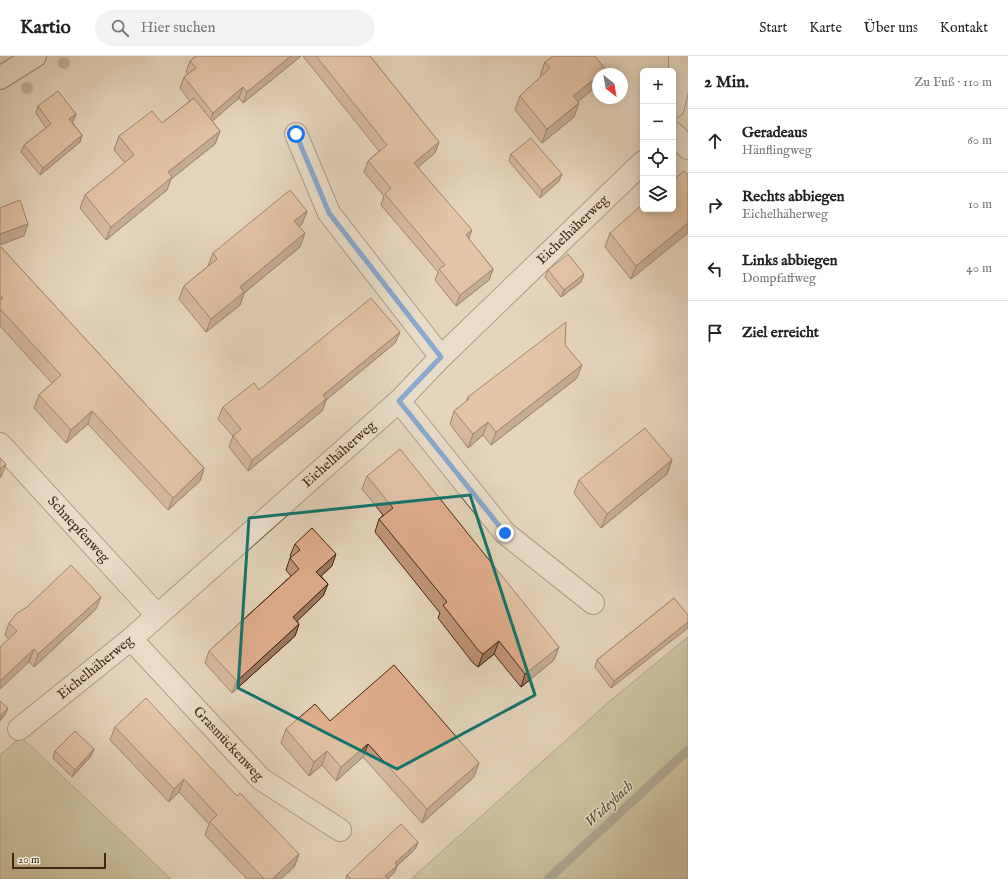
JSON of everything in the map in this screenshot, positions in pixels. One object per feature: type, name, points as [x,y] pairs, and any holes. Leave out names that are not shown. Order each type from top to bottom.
[{"type":"street","points":[[0,78],[35,56]]},
{"type":"street","points":[[674,104],[680,79],[680,56]]},
{"type":"street","points":[[296,134],[329,213],[441,357]]},
{"type":"street","points":[[676,136],[688,148]]},
{"type":"street","name":"Eichelhäherweg","points":[[19,729],[131,639],[399,401],[441,357],[640,165]]},
{"type":"street","points":[[399,401],[505,533],[593,603]]},
{"type":"street","name":"Schnepfenweg","points":[[0,444],[157,615]]},
{"type":"street","name":"Grasmückenweg","points":[[131,639],[261,779],[340,830]]},
{"type":"highlighted area","points":[[470,495],[535,695],[397,769],[238,688],[249,518]]},
{"type":"green space","points":[[688,637],[688,879],[411,879],[611,700]]},
{"type":"green space","points":[[21,737],[171,879],[0,879],[0,755]]},
{"type":"building","points":[[196,56],[291,56],[247,92],[243,87],[213,113],[184,77],[196,68],[190,61]]},
{"type":"building","points":[[316,56],[370,56],[439,142],[414,163],[472,230],[466,235],[493,269],[460,295],[439,269],[445,265],[385,194],[391,188],[368,161],[387,145]]},
{"type":"building","points":[[553,56],[595,56],[604,68],[592,68],[592,81],[573,96],[579,103],[547,129],[520,96],[550,68],[545,62]]},
{"type":"building","points":[[58,91],[76,114],[69,119],[82,135],[43,168],[24,145],[51,124],[38,106]]},
{"type":"building","points":[[194,98],[220,131],[168,172],[172,177],[111,227],[85,195],[134,155],[119,136],[152,111],[162,123]]},
{"type":"building","points":[[531,138],[562,174],[542,190],[511,154]]},
{"type":"building","points":[[684,171],[688,175],[688,223],[636,266],[610,233],[640,207],[640,212],[676,212],[676,177]]},
{"type":"building","points":[[290,190],[307,211],[294,221],[305,233],[240,287],[244,292],[211,319],[184,286],[217,259],[213,253]]},
{"type":"building","points":[[20,200],[28,224],[0,234],[0,208]]},
{"type":"building","points":[[0,246],[204,468],[173,498],[92,411],[71,430],[39,395],[61,375],[0,309],[0,300],[3,298],[0,295]]},
{"type":"building","points":[[568,254],[584,274],[564,290],[548,270]]},
{"type":"building","points":[[371,298],[400,332],[323,395],[326,399],[252,460],[233,436],[241,429],[223,407],[254,383],[259,390]]},
{"type":"building","points":[[566,322],[565,345],[582,365],[496,432],[488,422],[473,434],[454,411],[469,399],[468,397]]},
{"type":"building","points":[[645,428],[672,460],[607,514],[579,480]]},
{"type":"building","points":[[400,449],[559,647],[525,674],[499,641],[483,654],[478,650],[443,605],[447,602],[379,519],[393,508],[367,476]]},
{"type":"building","points":[[0,458],[6,464],[0,469]]},
{"type":"building","points":[[312,528],[336,554],[316,572],[328,584],[293,617],[299,624],[237,681],[209,651],[299,569],[290,558],[300,550],[295,544]]},
{"type":"building","points":[[71,565],[101,597],[38,654],[34,649],[0,681],[0,647],[17,631],[9,623],[17,613],[27,607]]},
{"type":"building","points":[[674,598],[688,615],[688,622],[614,681],[597,660]]},
{"type":"building","points":[[394,665],[479,763],[427,809],[368,744],[341,767],[327,751],[314,762],[286,729],[315,704],[330,721]]},
{"type":"building","points":[[146,698],[237,796],[240,793],[299,854],[272,879],[264,879],[210,822],[217,815],[184,779],[174,789],[115,727]]},
{"type":"building","points":[[0,701],[8,708],[0,716]]},
{"type":"building","points":[[75,731],[94,749],[75,770],[55,751]]},
{"type":"building","points":[[401,824],[418,842],[395,863],[397,866],[385,876],[387,878],[351,879],[347,875]]},
{"type":"waterway","name":"Wideybach","points":[[548,879],[688,750]]},
{"type":"route","points":[[296,134],[329,213],[441,357],[399,401],[505,533]]}]
